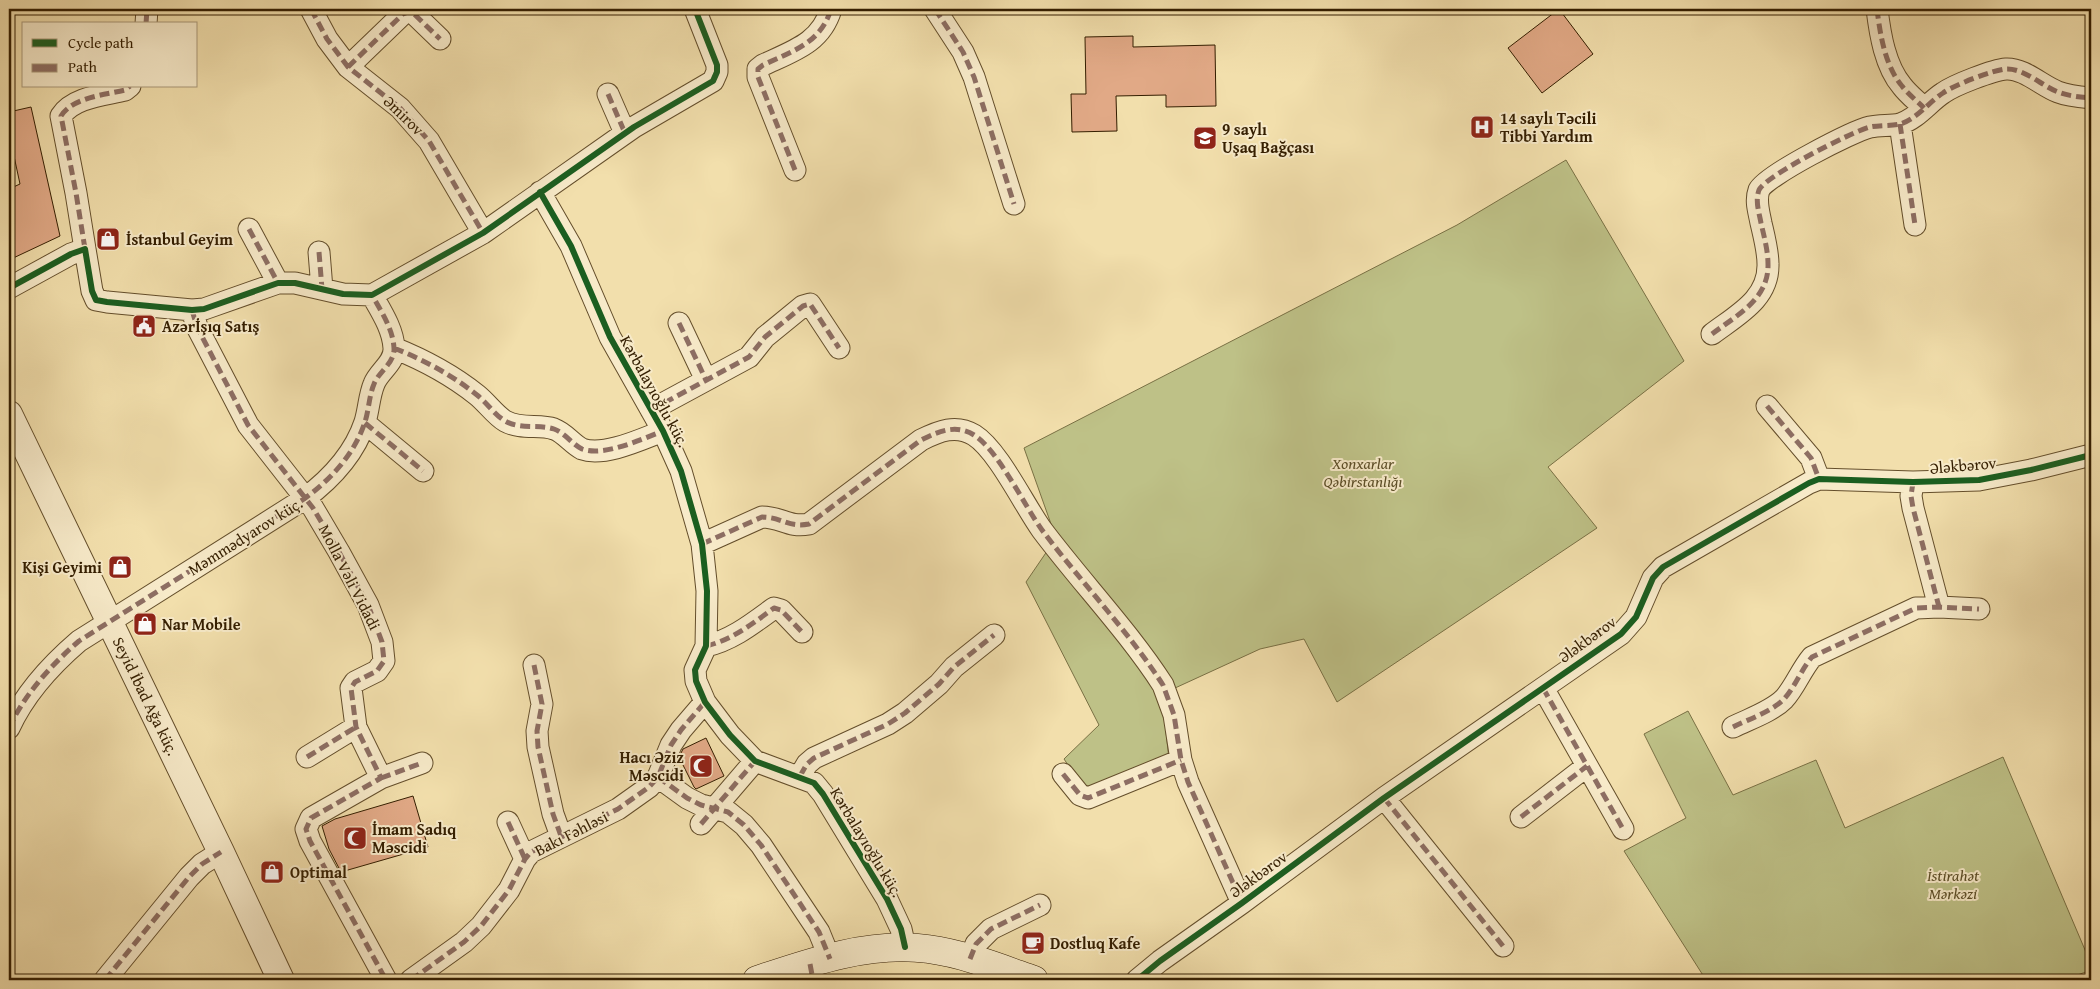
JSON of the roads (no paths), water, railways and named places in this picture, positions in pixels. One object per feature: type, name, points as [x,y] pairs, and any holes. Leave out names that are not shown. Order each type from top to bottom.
[{"type":"main road","points":[[757,980],[818,967],[882,948],[905,947],[928,948],[970,958],[1025,979]]},
{"type":"street","points":[[146,22],[147,9]]},
{"type":"street","name":"Əmirov","points":[[311,9],[327,39],[348,67],[413,121],[429,141],[484,233]]},
{"type":"street","points":[[128,88],[66,107],[61,116],[92,291],[96,300],[192,310],[204,309],[222,304],[262,287],[278,283],[295,283],[343,294],[372,295],[484,233],[625,133],[713,81],[717,72],[717,65],[695,9]]},
{"type":"street","points":[[795,170],[758,77],[758,69],[803,46],[821,31],[828,20],[831,9]]},
{"type":"street","points":[[935,9],[963,52],[974,78],[1014,204]]},
{"type":"street","points":[[1877,9],[1879,27],[1891,69],[1901,86],[1924,108]]},
{"type":"street","points":[[348,67],[403,14],[411,12],[440,39]]},
{"type":"street","points":[[1712,334],[1750,306],[1761,294],[1768,278],[1768,262],[1757,199],[1760,187],[1771,178],[1847,136],[1870,127],[1900,124],[1944,92],[1967,81],[2007,69],[2018,71],[2058,92],[2091,98]]},
{"type":"street","points":[[608,94],[625,133]]},
{"type":"street","points":[[1900,124],[1915,225]]},
{"type":"street","name":"Kərbalayıoğlu küç.","points":[[540,192],[571,246],[610,336],[663,431],[681,471],[702,544],[706,591],[706,646],[695,670],[696,681],[705,702],[730,735],[755,760],[814,783],[834,810],[887,899],[901,929],[905,947]]},
{"type":"street","points":[[249,229],[278,283]]},
{"type":"street","points":[[9,288],[71,254],[85,249]]},
{"type":"street","points":[[319,252],[322,289]]},
{"type":"street","points":[[372,295],[390,329],[394,348],[427,362],[445,373],[477,396],[506,422],[555,430],[583,449],[598,451],[615,448],[663,431]]},
{"type":"street","points":[[651,410],[749,357],[765,337],[803,306],[810,304],[839,348]]},
{"type":"street","name":"Molla Vəli Vidadi","points":[[192,310],[197,327],[248,425],[318,516],[340,552],[368,605],[382,642],[384,661],[377,671],[355,682],[351,688],[356,727],[381,778]]},
{"type":"street","points":[[679,323],[706,380]]},
{"type":"street","name":"Məmmədyarov küç.","points":[[9,728],[15,714],[56,661],[79,641],[109,620],[304,499],[338,471],[365,423],[374,383],[393,358],[394,348]]},
{"type":"street","points":[[1767,406],[1811,458],[1818,479]]},
{"type":"street","name":"Seyid İbad Ağa küç.","points":[[9,414],[222,852],[281,980]]},
{"type":"street","points":[[365,423],[423,471]]},
{"type":"street","points":[[702,544],[762,517],[772,517],[797,526],[809,524],[921,440],[954,428],[966,430],[984,442],[995,455],[1042,530],[1156,674],[1169,698],[1181,760],[1188,782],[1242,903]]},
{"type":"street","name":"Ələkbərov","points":[[1137,980],[1160,961],[1384,798],[1621,634],[1636,617],[1653,578],[1663,567],[1818,479],[1913,482],[1979,480],[2031,470],[2091,455]]},
{"type":"street","points":[[1913,482],[1911,496],[1913,508],[1939,607]]},
{"type":"street","points":[[706,646],[735,636],[774,608],[782,610],[802,632]]},
{"type":"street","points":[[1733,728],[1784,699],[1804,666],[1812,658],[1898,615],[1916,608],[1979,608]]},
{"type":"street","points":[[800,776],[807,764],[814,758],[888,724],[914,706],[954,668],[994,635]]},
{"type":"street","points":[[534,666],[542,704],[537,731],[538,747],[553,814],[561,836]]},
{"type":"street","points":[[1543,688],[1623,829]]},
{"type":"street","name":"Bakı Fəhləsi","points":[[411,980],[464,942],[481,926],[509,890],[525,859],[531,852],[618,809],[649,787],[658,777],[671,745],[705,702]]},
{"type":"street","points":[[307,757],[356,727]]},
{"type":"street","points":[[701,824],[755,760]]},
{"type":"street","points":[[1063,774],[1080,796],[1088,798],[1181,760]]},
{"type":"street","points":[[386,980],[310,841],[306,828],[311,818],[381,778],[422,763]]},
{"type":"street","points":[[1521,817],[1587,766]]},
{"type":"street","points":[[658,777],[701,806],[728,812],[744,825],[761,845],[818,932],[818,967]]},
{"type":"street","points":[[1384,798],[1504,946]]},
{"type":"street","points":[[508,822],[525,859]]},
{"type":"street","points":[[105,980],[189,878],[202,864],[222,852]]},
{"type":"street","points":[[970,958],[976,944],[991,928],[1040,905]]},
{"type":"place","name":"14 saylı Təcili Tibbi Yardım","points":[[1482,127]]},
{"type":"place","name":"9 saylı Uşaq Bağçası","points":[[1205,138]]},
{"type":"place","name":"İstanbul Geyim","points":[[108,239]]},
{"type":"place","name":"Azərİşıq Satış","points":[[144,326]]},
{"type":"place","name":"Kişi Geyimi","points":[[120,567]]},
{"type":"place","name":"Nar Mobile","points":[[145,624]]},
{"type":"place","name":"Hacı Əziz Məscidi","points":[[701,766]]},
{"type":"place","name":"İmam Sadıq Məscidi","points":[[355,838]]},
{"type":"place","name":"Optimal","points":[[272,872]]},
{"type":"place","name":"Dostluq Kafe","points":[[1033,943]]},
{"type":"park label","name":"Xonxarlar Qəbirstanlığı","points":[[1363,472]]},
{"type":"park label","name":"İstirahət Mərkəzi","points":[[1953,884]]}]
